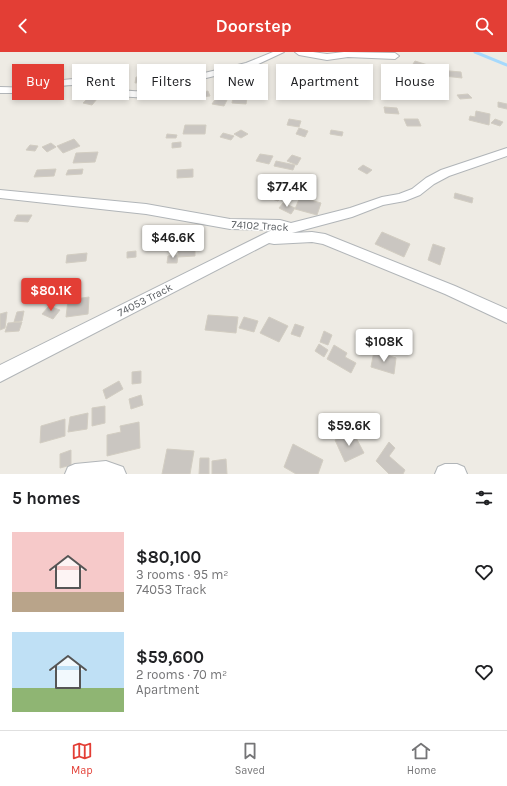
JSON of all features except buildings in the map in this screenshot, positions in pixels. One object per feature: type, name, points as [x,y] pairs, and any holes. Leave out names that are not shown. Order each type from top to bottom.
[{"type":"street","points":[[0,90],[26,90],[47,85],[74,82],[87,83],[126,94],[141,94],[199,77],[248,66],[280,52]]},
{"type":"street","points":[[299,52],[327,57],[348,54],[394,56]]},
{"type":"street","name":"74102 Track","points":[[0,194],[146,209],[230,224],[280,225],[291,228],[352,212],[382,202],[402,198],[416,192],[430,181],[445,173],[507,152]]},
{"type":"street","name":"74053 Track","points":[[0,374],[262,241],[291,228]]},
{"type":"street","points":[[262,241],[305,237],[325,239],[450,290],[507,316]]},
{"type":"street","points":[[75,474],[106,471],[116,474]]},
{"type":"street","points":[[445,474],[457,474]]},
{"type":"waterway","points":[[475,52],[507,65]]}]
